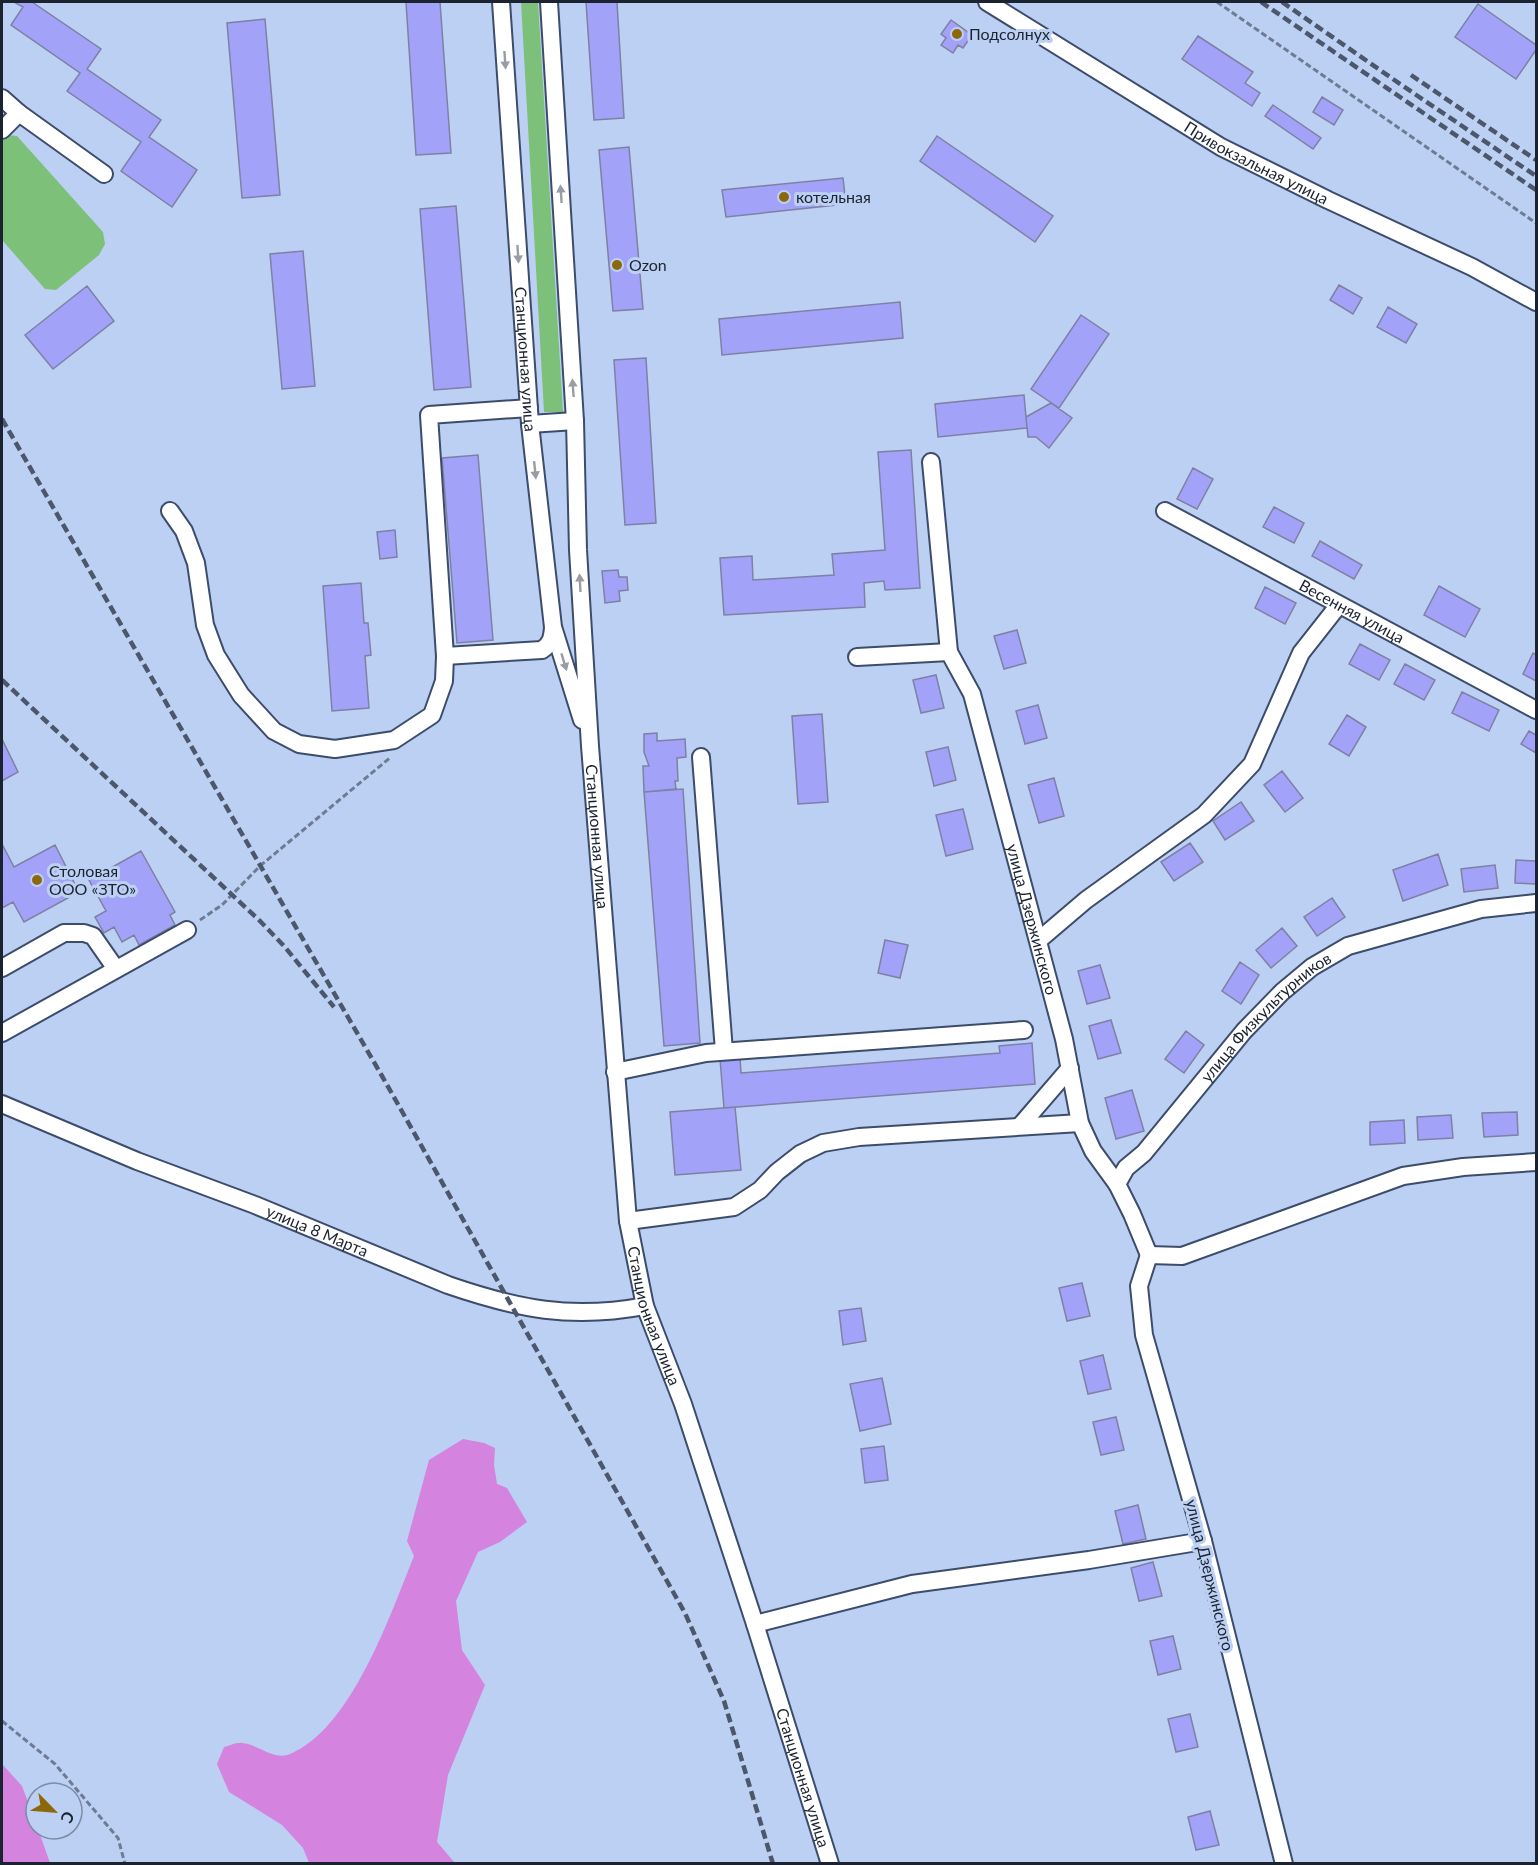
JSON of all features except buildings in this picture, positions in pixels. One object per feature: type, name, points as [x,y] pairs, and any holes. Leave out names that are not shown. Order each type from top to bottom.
[{"type":"street","name":"Станционная улица","points":[[501,2],[529,416],[553,627],[590,746]]},
{"type":"street","name":"Станционная улица","points":[[549,2],[575,422],[578,550],[590,746],[628,1221],[645,1306],[683,1404],[830,1863]]},
{"type":"street","name":"Привокзальная улица","points":[[987,2],[1230,151],[1318,196],[1472,267],[1536,302]]},
{"type":"street","points":[[2,98],[19,114],[104,174]]},
{"type":"street","points":[[2,130],[19,114]]},
{"type":"street","points":[[170,511],[184,531],[196,563],[205,625],[216,655],[242,695],[274,730],[299,744],[335,749],[394,740],[432,715],[444,681],[445,656],[429,415],[529,416],[575,422]]},
{"type":"street","points":[[857,657],[949,652],[930,462]]},
{"type":"street","name":"Весенняя улица","points":[[1165,511],[1338,606],[1536,710]]},
{"type":"street","points":[[1039,940],[1086,900],[1204,815],[1252,764],[1301,653],[1338,606]]},
{"type":"street","points":[[445,656],[542,650],[552,640],[553,627]]},
{"type":"street","name":"улица Дзержинского","points":[[949,652],[972,694],[1039,940],[1070,1068],[1080,1123],[1093,1151],[1117,1184]]},
{"type":"street","points":[[701,757],[724,1052]]},
{"type":"street","name":"улица Физкультурников","points":[[1117,1184],[1126,1168],[1144,1153],[1244,1031],[1282,992],[1312,967],[1348,946],[1481,909],[1536,903]]},
{"type":"street","points":[[2,1033],[187,930]]},
{"type":"street","points":[[2,968],[64,933],[75,932],[93,936],[116,969]]},
{"type":"street","points":[[615,1072],[706,1053],[1024,1030]]},
{"type":"street","points":[[1020,1126],[1070,1068]]},
{"type":"street","name":"улица 8 Марта","points":[[2,1104],[137,1161],[255,1205],[479,1296],[524,1308],[558,1312],[600,1313],[645,1306]]},
{"type":"street","points":[[628,1221],[734,1208],[760,1190],[777,1172],[800,1154],[823,1143],[859,1137],[1080,1123]]},
{"type":"street","points":[[1117,1184],[1149,1254],[1182,1256],[1403,1176],[1463,1167],[1536,1162]]},
{"type":"street","points":[[1102,1163],[1126,1168]]},
{"type":"street","name":"улица Дзержинского","points":[[1149,1254],[1139,1286],[1144,1335],[1203,1541],[1284,1863]]},
{"type":"street","points":[[755,1624],[912,1584],[1089,1560],[1203,1541]]},
{"type":"path","points":[[1217,2],[1536,223]]},
{"type":"path","points":[[187,930],[222,905],[260,866],[395,754]]},
{"type":"path","points":[[2,1721],[55,1764],[118,1838],[125,1863]]},
{"type":"green space","points":[[521,2],[538,2],[563,412],[544,412]]},
{"type":"green space","points":[[8,135],[17,136],[103,232],[105,244],[99,255],[56,290],[45,289],[2,240],[2,141]]},
{"type":"shaded area","points":[[463,1439],[484,1443],[495,1448],[494,1465],[497,1484],[507,1488],[527,1522],[500,1542],[478,1552],[456,1601],[462,1650],[485,1685],[448,1775],[437,1842],[455,1863],[309,1863],[303,1848],[282,1825],[229,1792],[217,1764],[224,1747],[238,1743],[248,1744],[272,1754],[284,1756],[290,1754],[312,1740],[332,1720],[350,1695],[381,1638],[414,1556],[407,1541],[429,1460]]},
{"type":"shaded area","points":[[2,1764],[24,1791],[24,1841],[42,1841],[50,1863],[2,1863]]},
{"type":"railway","points":[[1261,2],[1536,190]]},
{"type":"railway","points":[[1282,2],[1536,176]]},
{"type":"railway","points":[[1411,75],[1536,160]]},
{"type":"railway","points":[[2,419],[382,1076],[685,1613],[724,1701],[773,1864]]},
{"type":"railway","points":[[2,680],[259,920],[284,946],[334,1007]]},
{"type":"place","name":"Подсолнух","points":[[957,34]]},
{"type":"place","name":"котельная","points":[[784,197]]},
{"type":"place","name":"Ozon","points":[[617,265]]},
{"type":"place","name":"Столовая ООО «ЗТО»","points":[[37,880]]}]
